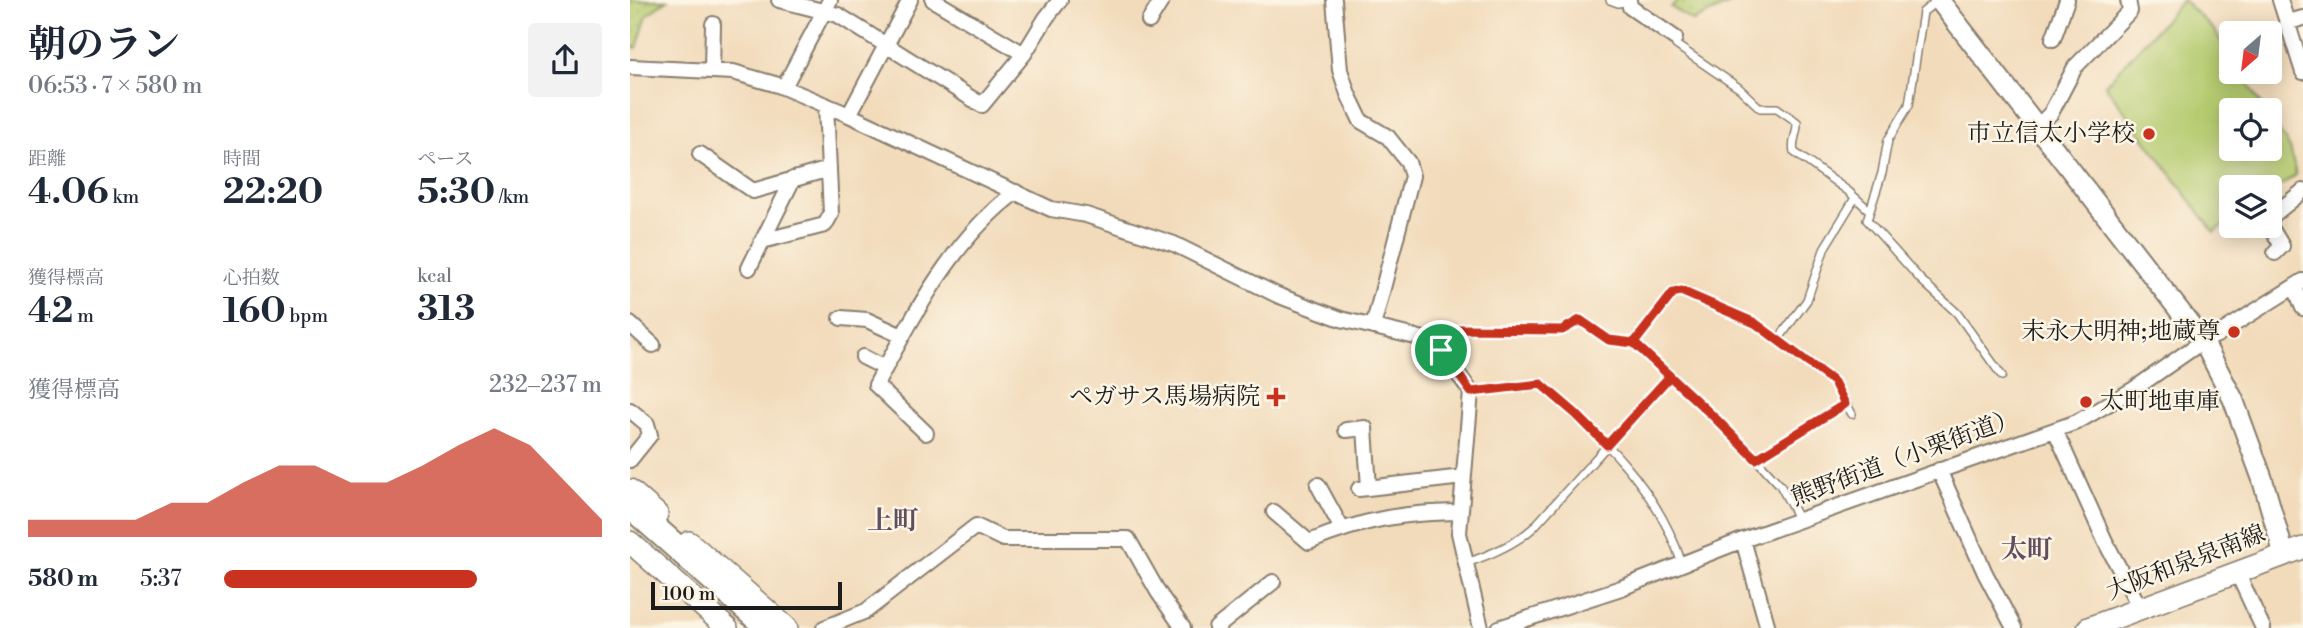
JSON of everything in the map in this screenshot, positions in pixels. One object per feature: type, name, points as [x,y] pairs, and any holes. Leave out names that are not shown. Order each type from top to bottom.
[{"type":"highway","points":[[630,506],[781,628]]},
{"type":"highway","points":[[630,528],[742,628]]},
{"type":"main road","points":[[630,490],[781,628]]},
{"type":"main road","points":[[630,542],[727,628]]},
{"type":"main road","name":"大阪和泉泉南線","points":[[2088,628],[2294,551]]},
{"type":"street","points":[[779,0],[826,6],[884,46],[982,105],[1024,54],[1060,0]]},
{"type":"street","points":[[849,115],[909,0]]},
{"type":"street","points":[[933,0],[1024,54]]},
{"type":"street","points":[[1149,21],[1162,0]]},
{"type":"street","points":[[1334,0],[1340,69],[1348,94],[1361,121],[1388,137],[1408,162],[1412,176],[1374,327]]},
{"type":"street","points":[[1629,0],[1630,7],[1675,38]]},
{"type":"street","points":[[1939,0],[2203,341],[2233,399],[2262,478],[2294,551]]},
{"type":"street","points":[[2053,39],[2067,0]]},
{"type":"street","points":[[2037,127],[2051,113],[2074,67],[2130,11],[2128,0]]},
{"type":"street","points":[[2280,0],[2296,20],[2303,72]]},
{"type":"street","points":[[784,87],[826,6]]},
{"type":"street","points":[[712,70],[713,24]]},
{"type":"street","points":[[630,67],[733,72],[784,87],[1051,209],[1086,215],[1174,244],[1277,295],[1341,319],[1424,340],[1441,350],[1471,392],[1459,533],[1481,628]]},
{"type":"street","points":[[762,241],[825,225],[831,214],[826,105]]},
{"type":"street","points":[[700,154],[753,191],[829,169]]},
{"type":"street","points":[[748,268],[793,179]]},
{"type":"street","points":[[2282,208],[2303,191]]},
{"type":"street","points":[[926,433],[876,385],[902,336],[963,243],[996,207],[1016,192]]},
{"type":"street","points":[[2275,253],[2282,246],[2277,238]]},
{"type":"street","points":[[2299,284],[2303,308]]},
{"type":"street","name":"熊野街道（小栗街道）","points":[[1499,628],[1595,597],[1743,540],[2077,422],[2123,396],[2203,341],[2299,284]]},
{"type":"street","points":[[841,318],[867,320],[902,336]]},
{"type":"street","points":[[630,324],[653,345]]},
{"type":"street","points":[[863,357],[885,368]]},
{"type":"street","points":[[630,410],[647,424],[650,435],[630,460]]},
{"type":"street","points":[[1346,430],[1365,428],[1364,488],[1463,477]]},
{"type":"street","points":[[2055,429],[2134,613]]},
{"type":"street","points":[[1939,470],[1985,573],[2014,628]]},
{"type":"street","points":[[1318,485],[1342,528]]},
{"type":"street","points":[[1274,512],[1309,542],[1342,528],[1374,519],[1410,513],[1460,512]]},
{"type":"street","points":[[824,628],[866,611],[976,526],[1003,539],[1128,539],[1158,592],[1183,628]]},
{"type":"street","points":[[1743,540],[1768,628]]},
{"type":"street","points":[[2237,572],[2263,628]]},
{"type":"street","points":[[1216,628],[1273,582]]},
{"type":"lane","points":[[1611,0],[1618,3],[1629,0]]},
{"type":"lane","points":[[1939,0],[1923,12],[1909,105],[1888,140],[1882,173],[1867,220],[1921,279],[1957,313],[2003,376]]},
{"type":"lane","points":[[1675,38],[1676,45],[1739,88],[1760,107],[1777,108],[1797,122],[1792,144],[1794,152],[1869,210]]},
{"type":"lane","points":[[1778,340],[1807,300],[1825,247],[1855,198]]},
{"type":"lane","points":[[1634,343],[1673,293],[1681,291],[1755,323],[1834,382],[1852,414]]},
{"type":"lane","points":[[1441,350],[1461,329],[1562,330],[1580,320],[1609,340],[1634,343],[1756,459],[1780,485],[1799,520]]},
{"type":"lane","points":[[1466,563],[1520,539],[1670,376]]},
{"type":"lane","points":[[1471,392],[1541,384],[1576,414],[1636,476],[1675,541],[1682,564]]},
{"type":"lane","points":[[1756,459],[1845,404]]},
{"type":"green space","points":[[630,0],[667,0],[647,15],[637,48],[630,47]]},
{"type":"green space","points":[[1678,0],[1738,0],[1693,21],[1671,7]]},
{"type":"green space","points":[[2183,0],[2219,38],[2219,84],[2249,84],[2257,98],[2219,98],[2219,161],[2282,161],[2282,136],[2290,148],[2296,175],[2282,185],[2282,175],[2219,175],[2219,228],[2214,232],[2105,85]]},
{"type":"place","name":"市立信太小学校","points":[[2149,134]]},
{"type":"place","name":"末永大明神;地蔵尊","points":[[2234,332]]},
{"type":"place","name":"ペガサス馬場病院","points":[[1276,397]]},
{"type":"place","name":"太町地車庫","points":[[2086,402]]},
{"type":"district","name":"上町","points":[[893,521]]},
{"type":"district","name":"太町","points":[[2027,550]]},
{"type":"route","points":[[1441,350],[1461,329],[1562,330],[1580,320],[1609,340],[1634,343],[1714,417],[1756,459],[1845,404],[1834,382],[1755,323],[1681,291],[1673,293],[1634,343],[1670,376],[1607,445],[1541,384],[1471,392],[1441,350]]}]
